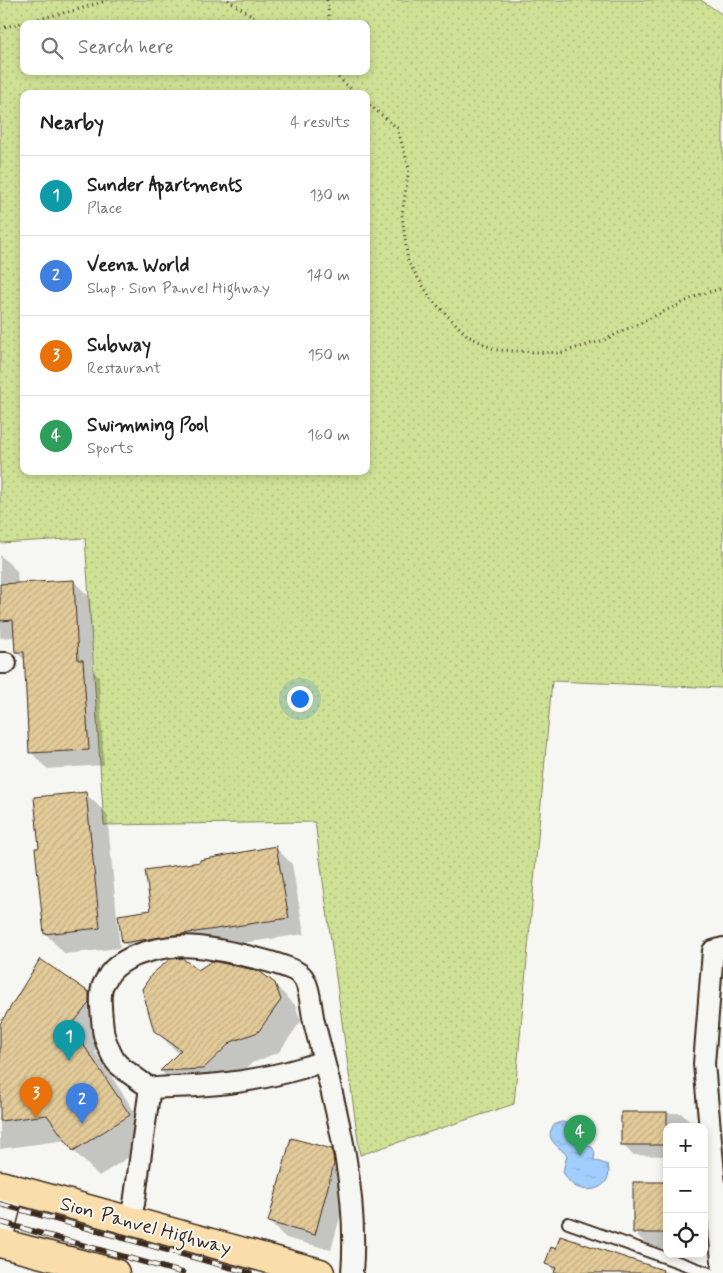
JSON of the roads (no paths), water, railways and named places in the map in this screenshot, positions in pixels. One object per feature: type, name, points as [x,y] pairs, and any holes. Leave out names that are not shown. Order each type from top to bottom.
[{"type":"highway","name":"Sion Panvel Highway","points":[[6,1186],[320,1273]]},
{"type":"highway","points":[[0,1243],[98,1272]]},
{"type":"main road","points":[[0,1231],[6,1186]]},
{"type":"street","points":[[324,1061],[295,1071],[256,1078],[194,1086],[150,1087],[116,1062],[103,1033],[102,987],[111,972],[130,959],[170,947],[209,948],[281,965],[301,974],[307,986],[349,1170],[354,1248],[352,1273]]},
{"type":"street","points":[[723,948],[712,951],[704,1064],[723,1272]]},
{"type":"street","points":[[129,1220],[134,1204],[150,1087]]},
{"type":"lane","points":[[568,1223],[709,1273]]},
{"type":"water","points":[[557,1123],[571,1124],[580,1144],[592,1147],[595,1153],[594,1160],[608,1165],[609,1173],[604,1184],[593,1189],[579,1188],[572,1184],[563,1172],[567,1155],[554,1143],[550,1136],[552,1128]]},
{"type":"railway","points":[[0,1204],[250,1273]]},
{"type":"railway","points":[[0,1222],[183,1273]]},
{"type":"place","name":"Sunder Apartments","points":[[69,1061]]},
{"type":"place","name":"Subway","points":[[36,1118]]},
{"type":"place","name":"Veena World","points":[[82,1124]]},
{"type":"place","name":"Swimming Pool","points":[[580,1156]]}]
